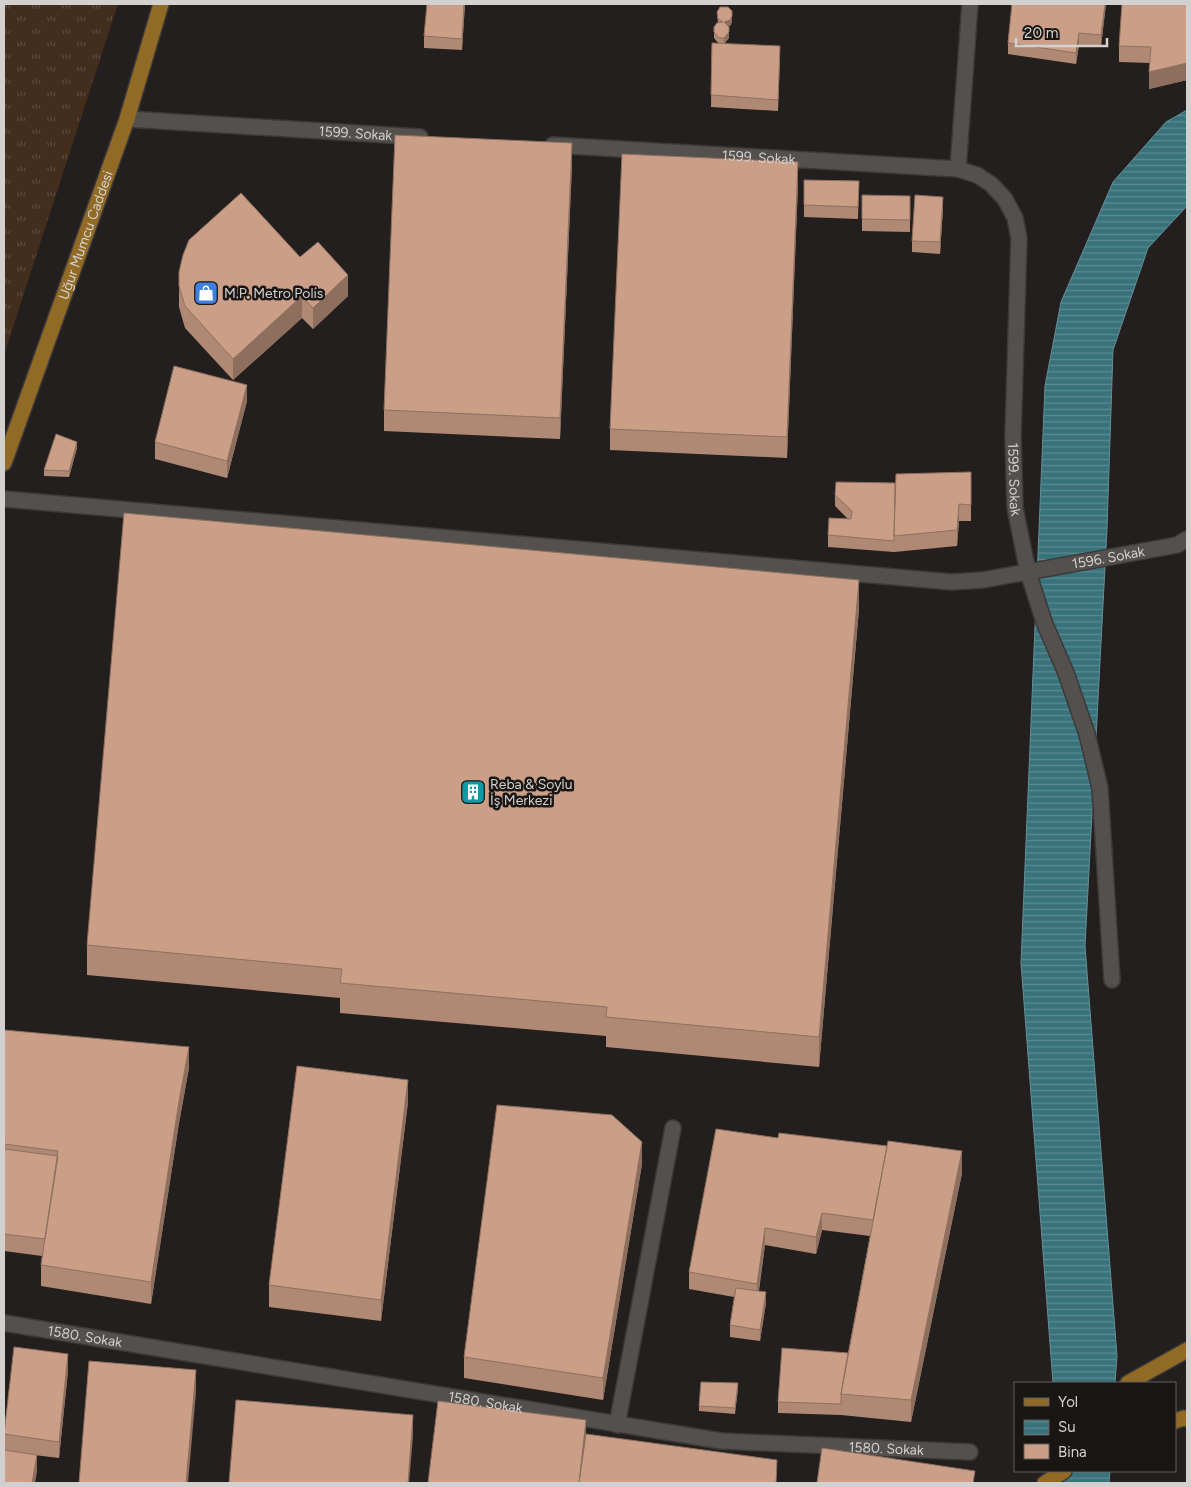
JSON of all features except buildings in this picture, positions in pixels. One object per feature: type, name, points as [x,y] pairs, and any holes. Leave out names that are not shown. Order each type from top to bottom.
[{"type":"main road","name":"Uğur Mumcu Caddesi","points":[[4,463],[127,119],[161,4]]},
{"type":"main road","points":[[1130,1382],[1187,1350]]},
{"type":"main road","points":[[1045,1483],[1062,1472]]},
{"type":"street","points":[[958,168],[970,4]]},
{"type":"street","name":"1599. Sokak","points":[[127,119],[434,138]]},
{"type":"street","name":"1599. Sokak","points":[[543,144],[958,168],[977,175],[991,184],[1005,199],[1015,218],[1019,238],[1013,436],[1015,508],[1028,572],[1044,622],[1066,673],[1087,734],[1100,788],[1112,980]]},
{"type":"street","name":"1596. Sokak","points":[[4,499],[952,582],[984,580],[1177,545],[1187,539]]},
{"type":"street","points":[[618,1425],[673,1128]]},
{"type":"street","name":"1580. Sokak","points":[[4,1323],[721,1442],[970,1452]]},
{"type":"green space","points":[[4,4],[118,4],[4,355]]},
{"type":"water","points":[[1187,110],[1187,206],[1148,248],[1113,350],[1107,529],[1085,946],[1117,1356],[1115,1382],[1053,1382],[1021,963],[1045,386],[1061,302],[1113,182],[1166,122]]},
{"type":"water","points":[[1047,1472],[1110,1472],[1109,1483],[1046,1483]]},
{"type":"place","name":"M.P. Metro Polis","points":[[206,293]]},
{"type":"place","name":"Reba & Soylu İş Merkezi","points":[[473,792]]}]
